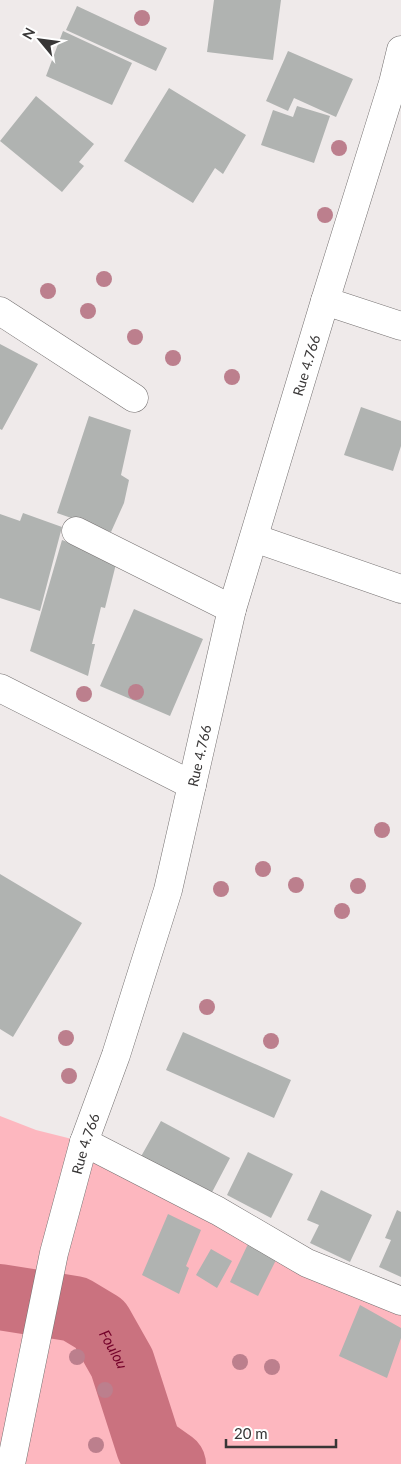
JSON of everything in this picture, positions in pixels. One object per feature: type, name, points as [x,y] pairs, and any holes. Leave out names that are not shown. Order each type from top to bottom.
[{"type":"street","name":"Rue 4.766","points":[[11,1464],[54,1254],[84,1142],[116,1056],[165,900],[232,609],[325,301],[397,84],[401,50]]},
{"type":"street","points":[[325,301],[401,326]]},
{"type":"street","points":[[0,311],[134,398]]},
{"type":"street","points":[[76,531],[232,609]]},
{"type":"street","points":[[254,538],[401,589]]},
{"type":"street","points":[[0,688],[192,785]]},
{"type":"street","points":[[84,1142],[218,1211],[307,1263],[401,1301]]},
{"type":"shaded area","points":[[0,1116],[36,1130],[84,1142],[297,1244],[401,1286],[401,1464],[11,1464],[0,1449]]},
{"type":"shaded area","points":[[0,1289],[21,1302],[25,1309],[19,1312],[0,1315]]},
{"type":"building","points":[[214,0],[281,0],[273,60],[207,52]]},
{"type":"building","points":[[77,6],[167,48],[156,71],[66,30]]},
{"type":"building","points":[[63,31],[132,63],[112,105],[46,76]]},
{"type":"building","points":[[288,51],[353,79],[336,117],[294,98],[288,111],[266,101]]},
{"type":"building","points":[[169,88],[246,135],[223,174],[215,168],[193,203],[124,161]]},
{"type":"building","points":[[36,96],[94,144],[79,162],[84,166],[62,192],[0,141]]},
{"type":"building","points":[[297,106],[330,116],[314,163],[261,145],[273,110],[293,117]]},
{"type":"building","points":[[0,344],[38,364],[2,430],[0,429]]},
{"type":"building","points":[[361,407],[401,421],[401,446],[393,471],[344,455]]},
{"type":"building","points":[[89,416],[131,430],[121,475],[129,480],[124,503],[111,532],[57,513]]},
{"type":"building","points":[[23,513],[62,527],[40,611],[0,598],[0,514],[20,521]]},
{"type":"building","points":[[62,540],[117,560],[105,608],[101,607],[92,644],[95,644],[88,676],[30,651]]},
{"type":"building","points":[[134,609],[203,639],[170,716],[100,686]]},
{"type":"building","points":[[0,874],[82,923],[13,1037],[0,1029]]},
{"type":"building","points":[[183,1032],[291,1080],[274,1118],[166,1070]]},
{"type":"building","points":[[161,1121],[230,1158],[209,1198],[139,1160]]},
{"type":"building","points":[[248,1152],[293,1174],[271,1218],[227,1195]]},
{"type":"building","points":[[321,1190],[372,1215],[350,1262],[310,1243],[319,1225],[307,1220]]},
{"type":"building","points":[[397,1210],[401,1212],[401,1277],[379,1267],[391,1240],[385,1238]]},
{"type":"building","points":[[168,1214],[201,1230],[186,1266],[189,1268],[179,1294],[142,1275]]},
{"type":"building","points":[[248,1244],[277,1258],[258,1296],[230,1282]]},
{"type":"building","points":[[211,1249],[232,1261],[217,1288],[196,1275]]},
{"type":"building","points":[[360,1305],[401,1328],[401,1338],[387,1378],[339,1356]]},
{"type":"waterway","name":"Foulou","points":[[0,1297],[75,1309],[100,1324],[122,1363],[149,1447],[173,1464]]}]
